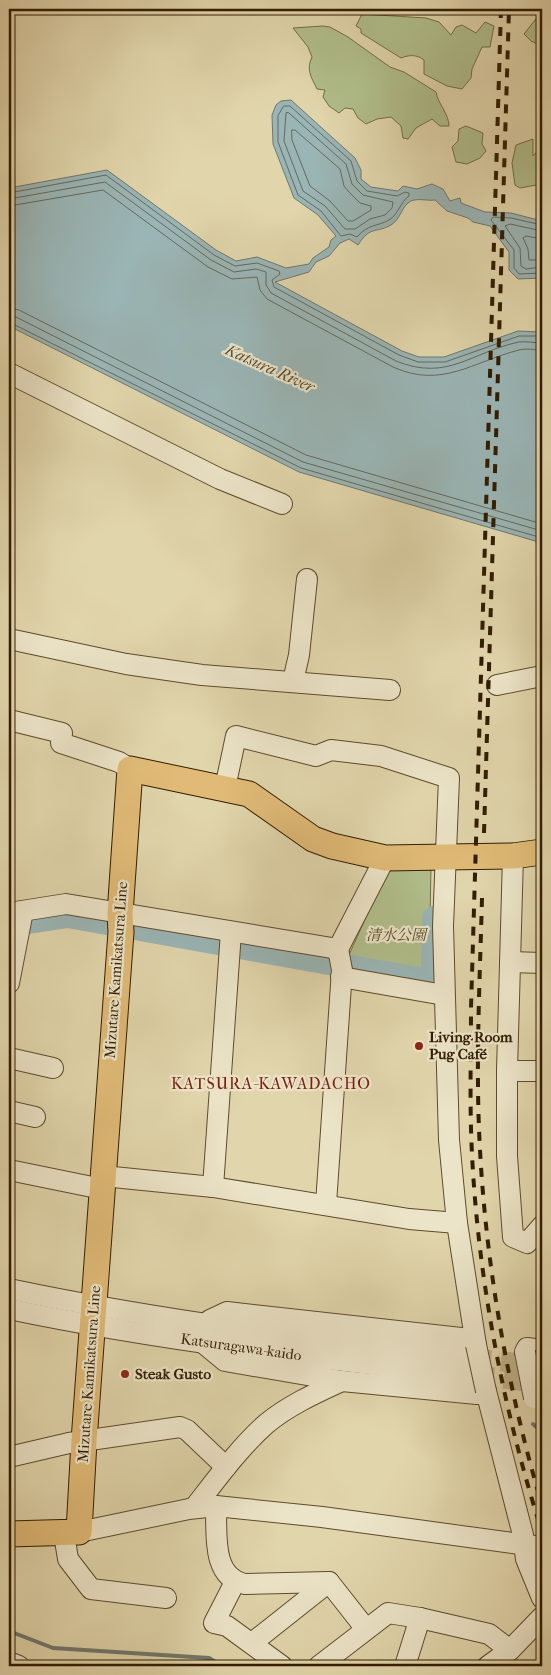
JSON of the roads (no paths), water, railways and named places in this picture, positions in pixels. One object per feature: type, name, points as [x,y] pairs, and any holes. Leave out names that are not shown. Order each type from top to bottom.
[{"type":"main road","points":[[130,769],[249,794],[313,839],[332,846],[385,858],[512,856],[542,852]]},
{"type":"main road","name":"Mizutare Kamikatsura Line","points":[[71,1533],[84,1441],[94,1316],[130,769]]},
{"type":"main road","points":[[9,1534],[71,1533]]},
{"type":"street","points":[[9,373],[220,479],[282,504]]},
{"type":"street","points":[[293,681],[299,655],[308,579]]},
{"type":"street","points":[[9,639],[126,664],[192,674],[293,681],[317,686],[390,690]]},
{"type":"street","points":[[497,685],[542,676]]},
{"type":"street","points":[[9,720],[62,733],[61,743],[119,762],[130,769]]},
{"type":"street","points":[[225,788],[236,736],[316,756],[330,750],[381,756],[449,778],[444,926],[444,995],[449,1140],[457,1223],[477,1367],[477,1394],[342,1381],[226,1361],[203,1332],[227,1312],[470,1339],[477,1367],[523,1535],[533,1547]]},
{"type":"street","points":[[512,856],[507,1156],[513,1237],[527,1242],[542,1226]]},
{"type":"street","points":[[326,1204],[340,964],[385,858]]},
{"type":"street","points":[[9,983],[19,917],[66,904],[120,921],[231,941],[340,964],[444,995]]},
{"type":"street","points":[[214,1187],[231,941]]},
{"type":"street","points":[[510,962],[542,963]]},
{"type":"street","points":[[9,1058],[53,1068]]},
{"type":"street","points":[[507,1071],[542,1071]]},
{"type":"street","points":[[9,1111],[35,1117]]},
{"type":"street","points":[[9,1170],[103,1182],[214,1187],[409,1219],[457,1223]]},
{"type":"street","name":"Katsuragawa-kaido","points":[[9,1289],[94,1316]]},
{"type":"street","name":"Katsuragawa-kaido","points":[[9,1309],[94,1316],[203,1332],[333,1360],[477,1367]]},
{"type":"street","points":[[194,1508],[226,1468],[266,1424],[296,1402],[342,1381]]},
{"type":"street","points":[[9,1457],[84,1441],[180,1427],[187,1430],[226,1468]]},
{"type":"street","points":[[166,1598],[91,1589],[68,1559],[71,1533],[194,1508],[216,1506],[322,1517],[533,1547]]},
{"type":"street","points":[[216,1506],[219,1563],[235,1582],[245,1584],[328,1582]]},
{"type":"street","points":[[533,1547],[526,1559],[542,1598]]},
{"type":"street","points":[[235,1582],[214,1623],[227,1626],[282,1666]]},
{"type":"street","points":[[328,1582],[366,1629]]},
{"type":"street","points":[[252,1644],[328,1582]]},
{"type":"street","points":[[319,1666],[388,1613],[420,1618],[489,1634],[504,1645]]},
{"type":"street","points":[[488,1666],[504,1645],[542,1617]]},
{"type":"street","points":[[405,1666],[420,1618]]},
{"type":"street","points":[[9,1662],[18,1666]]},
{"type":"water","name":"Katsura River","points":[[291,100],[355,158],[361,170],[361,179],[371,187],[398,191],[403,186],[417,189],[432,184],[443,189],[450,201],[460,198],[461,203],[485,212],[511,213],[542,221],[542,278],[518,279],[509,270],[509,252],[490,226],[473,222],[468,218],[447,211],[435,200],[414,200],[405,206],[391,225],[370,232],[358,245],[349,239],[340,243],[329,256],[316,262],[309,272],[275,282],[402,351],[419,357],[444,357],[518,331],[542,332],[542,543],[299,472],[9,326],[9,188],[107,170],[216,250],[236,261],[257,257],[286,268],[309,264],[313,258],[329,247],[331,240],[336,236],[318,215],[294,198],[273,144],[272,115],[276,105],[281,101]]},
{"type":"waterway","points":[[9,925],[68,916],[429,981],[433,977],[434,918]]},
{"type":"waterway","points":[[533,1424],[542,1432]]},
{"type":"waterway","points":[[9,1631],[53,1648],[209,1658],[222,1666]]},
{"type":"waterway","points":[[472,1666],[483,1659]]},
{"type":"tunnel","points":[[471,1358],[535,1365]]},
{"type":"tunnel","points":[[474,1375],[539,1383]]},
{"type":"railway","points":[[501,9],[471,1008],[471,1129],[478,1231],[484,1282],[514,1434],[542,1532]]},
{"type":"railway","points":[[484,833],[509,9]]},
{"type":"railway","points":[[482,898],[478,1100],[486,1224],[499,1319],[508,1366],[529,1459],[542,1505]]},
{"type":"place","name":"Living Room Pug Café","points":[[419,1046]]},
{"type":"place","name":"Steak Gusto","points":[[125,1374]]},
{"type":"district","name":"KATSURA-KAWADACHO","points":[[271,1083]]},
{"type":"park label","name":"清水公園","points":[[396,935]]}]
